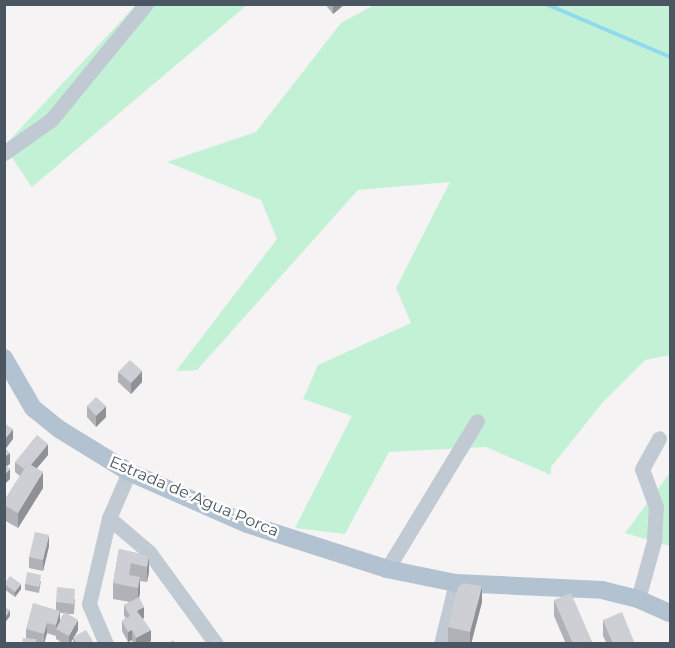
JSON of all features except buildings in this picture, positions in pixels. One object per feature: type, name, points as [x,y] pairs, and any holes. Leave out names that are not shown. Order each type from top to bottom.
[{"type":"main road","name":"Estrada de Agua Porca","points":[[4,357],[33,408],[74,440],[129,472],[247,524],[387,569],[456,583],[602,590],[638,599],[670,613]]},
{"type":"street","points":[[4,153],[51,120],[146,4]]},
{"type":"street","points":[[387,569],[477,422]]},
{"type":"street","points":[[638,599],[654,541],[656,507],[642,469],[659,438]]},
{"type":"street","points":[[106,644],[89,604],[109,518],[129,472]]},
{"type":"street","points":[[109,518],[161,567],[216,644]]},
{"type":"street","points":[[441,644],[456,583]]},
{"type":"green space","points":[[136,5],[247,5],[32,187],[4,146]]},
{"type":"green space","points":[[374,5],[670,5],[670,355],[645,360],[603,402],[551,467],[551,475],[486,447],[389,452],[345,534],[295,528],[352,416],[303,399],[318,365],[411,323],[396,288],[450,182],[358,190],[197,370],[176,371],[277,239],[261,200],[167,162],[256,132],[341,23]]},
{"type":"green space","points":[[670,473],[670,546],[625,533]]},
{"type":"waterway","points":[[546,4],[670,57]]}]
